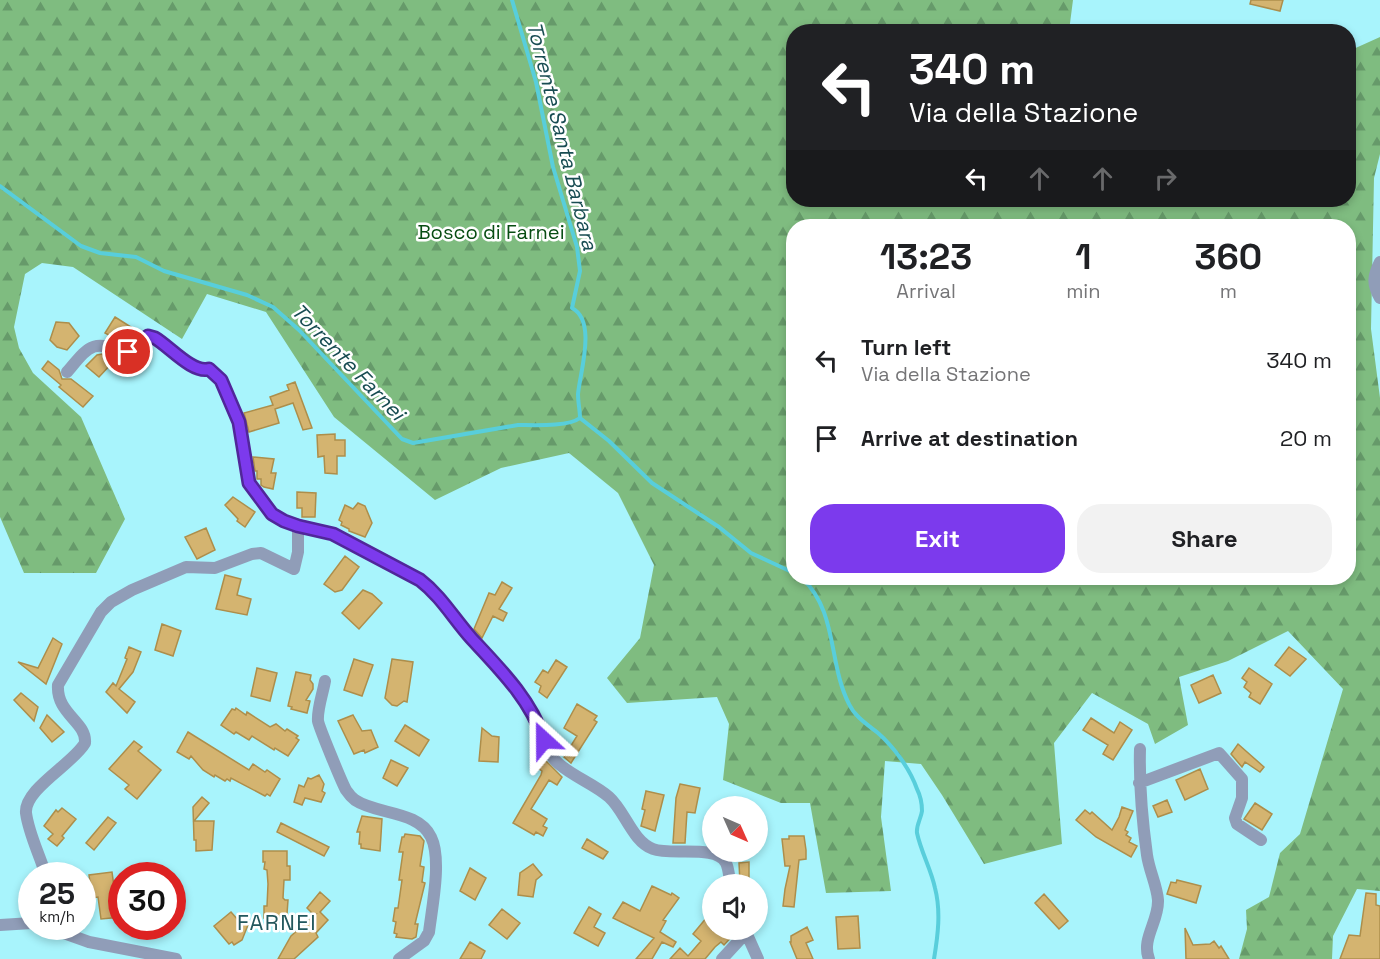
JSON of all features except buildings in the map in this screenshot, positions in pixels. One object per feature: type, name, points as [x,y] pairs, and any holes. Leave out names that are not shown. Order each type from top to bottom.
[{"type":"street","points":[[1380,262],[1374,275],[1374,283],[1380,298]]},
{"type":"street","points":[[67,372],[91,346],[104,345],[128,352],[148,336],[167,345],[194,367],[214,372],[221,380],[239,422],[249,483],[272,514],[298,526],[333,534],[431,588],[525,702],[540,726],[551,756],[559,764],[609,797],[645,845],[665,851],[718,854],[725,861],[728,874]]},
{"type":"street","points":[[41,862],[26,812],[28,803],[34,793],[84,746],[86,739],[79,726],[63,708],[58,697],[60,680],[101,612],[120,596],[145,583],[186,567],[215,568],[252,554],[261,553],[294,569],[298,552],[298,526]]},
{"type":"street","points":[[325,681],[318,722],[345,789],[353,799],[363,804],[422,825],[431,836],[435,847],[436,862],[429,932],[424,941],[399,959]]},
{"type":"street","points":[[1140,749],[1139,783],[1147,855],[1158,901],[1147,944],[1149,959]]},
{"type":"street","points":[[1139,783],[1219,753],[1242,779],[1242,798],[1235,818],[1237,824],[1261,840]]},
{"type":"street","points":[[0,925],[18,924]]},
{"type":"street","points":[[84,940],[177,959]]},
{"type":"street","points":[[722,959],[738,940]]},
{"type":"street","points":[[750,940],[759,959]]},
{"type":"green space","name":"Bosco di Farnei","points":[[0,0],[1073,0],[1070,24],[786,24],[786,207],[1356,207],[1356,48],[1380,37],[1380,154],[1374,178],[1371,329],[1380,398],[1380,891],[1357,889],[1333,936],[1332,959],[1239,959],[1247,929],[1246,910],[1269,897],[1280,853],[1300,834],[1343,689],[1288,631],[1228,661],[1179,677],[1188,725],[1155,744],[1148,724],[1092,693],[1054,743],[1062,844],[984,864],[921,764],[885,761],[881,817],[891,891],[826,893],[810,803],[781,803],[723,780],[729,724],[717,697],[627,703],[607,678],[640,638],[654,565],[618,493],[569,453],[501,468],[435,500],[334,417],[266,312],[207,294],[182,339],[73,267],[42,263],[25,274],[14,327],[19,348],[33,373],[81,417],[125,519],[96,573],[24,573],[0,517]]},
{"type":"waterway","name":"Torrente Santa Barbara","points":[[512,0],[536,82],[553,167],[577,247],[580,271],[572,308],[580,315],[585,335],[584,361],[578,394],[580,418]]},
{"type":"waterway","name":"Torrente Farnei","points":[[0,186],[81,246],[100,253],[136,257],[164,271],[247,295],[273,307],[299,330],[402,439],[413,443],[518,425],[567,423],[580,418],[609,441],[652,483],[719,527],[751,553],[786,569]]},
{"type":"waterway","name":"Torrente Farnei","points":[[808,585],[822,606],[842,688],[849,704],[858,717],[896,752],[906,766],[919,794],[922,811],[917,833],[933,881],[938,905],[938,932],[934,959]]},
{"type":"district","name":"FARNEI","points":[[277,922]]},
{"type":"route","points":[[128,352],[148,336],[167,345],[194,367],[214,372],[228,393],[239,422],[249,483],[272,514],[298,526],[333,534],[431,588],[525,702],[540,726],[544,740]]}]
